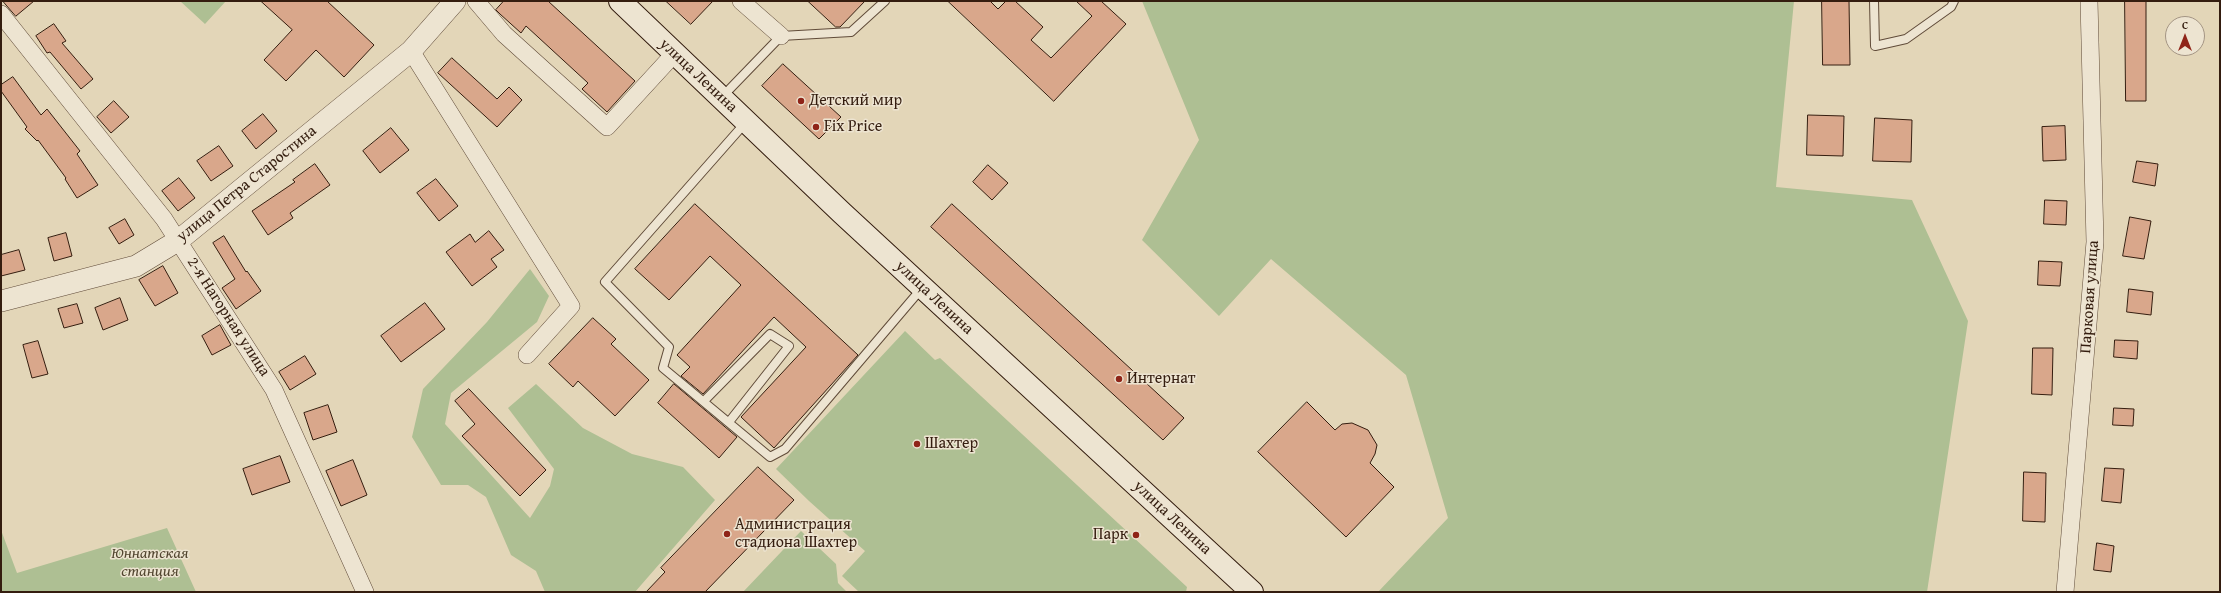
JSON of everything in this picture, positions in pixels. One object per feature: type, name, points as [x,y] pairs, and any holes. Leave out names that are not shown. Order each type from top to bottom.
[{"type":"main road","name":"улица Ленина","points":[[620,1],[746,122],[1252,592]]},
{"type":"street","name":"улица Петра Старостина","points":[[1,301],[136,266],[179,240],[411,51],[455,1]]},
{"type":"street","points":[[476,1],[504,34],[606,127],[674,54]]},
{"type":"street","points":[[741,1],[781,36]]},
{"type":"street","name":"Парковая улица","points":[[2064,592],[2095,242],[2089,1]]},
{"type":"street","name":"2-я Нагорная улица","points":[[1,14],[164,219],[179,240],[274,390],[365,592]]},
{"type":"street","points":[[411,51],[571,306],[527,356]]},
{"type":"lane","points":[[721,98],[781,36],[851,32],[885,1]]},
{"type":"lane","points":[[1874,1],[1875,46],[1906,39],[1951,7],[1954,1]]},
{"type":"lane","points":[[746,122],[605,282],[669,347],[663,368],[729,422],[740,434],[770,457],[785,449],[923,287]]},
{"type":"lane","points":[[704,401],[770,334],[789,346],[729,422]]},
{"type":"green space","points":[[180,1],[226,1],[205,24]]},
{"type":"green space","points":[[1142,1],[1794,1],[1776,187],[1912,200],[1968,321],[1927,592],[1378,592],[1448,518],[1406,375],[1271,259],[1219,316],[1142,240],[1199,140]]},
{"type":"green space","points":[[530,269],[549,296],[537,322],[451,393],[445,424],[530,518],[550,486],[554,469],[508,408],[536,384],[583,428],[632,454],[683,467],[715,500],[635,592],[545,592],[536,571],[511,555],[486,497],[468,485],[441,485],[412,437],[423,389],[487,322]]},
{"type":"green space","name":"Шахтер","points":[[905,331],[935,360],[940,358],[1187,587],[1186,592],[859,592],[842,576],[865,551],[776,469]]},
{"type":"green space","name":"Юннатская станция","points":[[167,528],[196,592],[1,592],[1,530],[17,573]]},
{"type":"green space","points":[[801,531],[836,564],[838,583],[847,592],[743,592]]},
{"type":"building","points":[[3,1],[34,1],[16,16]]},
{"type":"building","points":[[261,1],[327,1],[374,45],[344,77],[316,50],[286,81],[264,60],[292,30]]},
{"type":"building","points":[[504,1],[548,1],[635,81],[607,112],[582,89],[588,83],[526,26],[521,33],[496,10]]},
{"type":"building","points":[[666,1],[713,1],[691,24]]},
{"type":"building","points":[[808,1],[865,1],[840,27],[836,27]]},
{"type":"building","points":[[948,1],[990,1],[998,9],[1006,1],[1015,1],[1043,27],[1031,40],[1051,58],[1092,16],[1076,1],[1101,1],[1126,24],[1054,101]]},
{"type":"building","points":[[1822,1],[1849,1],[1850,65],[1823,65]]},
{"type":"building","points":[[2125,1],[2146,1],[2146,101],[2126,101]]},
{"type":"building","points":[[54,24],[66,41],[62,43],[93,79],[81,89],[50,52],[47,53],[36,36]]},
{"type":"building","points":[[452,58],[497,99],[509,87],[522,100],[497,127],[438,73]]},
{"type":"building","name":"Детский мир","points":[[783,64],[841,117],[819,139],[762,86]]},
{"type":"building","points":[[13,77],[41,115],[47,109],[80,151],[77,154],[98,185],[77,198],[65,179],[66,178],[38,140],[37,141],[25,129],[27,127],[1,91],[1,85]]},
{"type":"building","points":[[114,101],[129,117],[111,133],[97,117]]},
{"type":"building","points":[[263,114],[277,131],[256,149],[242,131]]},
{"type":"building","points":[[1808,115],[1844,116],[1843,156],[1807,155]]},
{"type":"building","points":[[1875,118],[1912,120],[1911,162],[1873,161]]},
{"type":"building","points":[[2065,126],[2066,160],[2043,161],[2042,127]]},
{"type":"building","points":[[391,128],[409,150],[380,173],[363,151]]},
{"type":"building","points":[[219,146],[233,166],[211,181],[197,161]]},
{"type":"building","points":[[2137,161],[2158,164],[2155,186],[2133,182]]},
{"type":"building","points":[[315,164],[330,185],[290,213],[293,218],[268,235],[252,211],[295,182],[293,180]]},
{"type":"building","points":[[988,165],[1008,183],[992,200],[973,182]]},
{"type":"building","points":[[179,178],[195,198],[178,211],[162,191]]},
{"type":"building","points":[[436,179],[458,206],[439,221],[417,193]]},
{"type":"building","points":[[2045,200],[2067,201],[2066,225],[2044,224]]},
{"type":"building","points":[[695,204],[858,355],[774,448],[741,417],[806,347],[774,317],[703,394],[681,376],[690,367],[677,355],[741,285],[710,256],[669,300],[635,269]]},
{"type":"building","points":[[952,204],[1184,418],[1163,440],[931,227]]},
{"type":"building","points":[[2130,217],[2151,221],[2144,259],[2123,256]]},
{"type":"building","points":[[125,219],[134,235],[119,244],[109,228]]},
{"type":"building","points":[[489,231],[504,250],[491,259],[497,267],[472,286],[446,252],[470,234],[475,242]]},
{"type":"building","points":[[66,233],[72,256],[54,261],[48,238]]},
{"type":"building","points":[[224,236],[246,272],[247,271],[261,291],[236,309],[222,288],[235,279],[213,243]]},
{"type":"building","points":[[19,250],[25,270],[1,276],[1,255]]},
{"type":"building","points":[[2039,261],[2062,262],[2060,286],[2038,285]]},
{"type":"building","points":[[163,266],[178,293],[155,306],[139,280]]},
{"type":"building","points":[[2129,289],[2153,292],[2151,315],[2127,312]]},
{"type":"building","points":[[120,298],[128,320],[103,330],[95,308]]},
{"type":"building","points":[[425,303],[445,329],[401,362],[381,336]]},
{"type":"building","points":[[77,304],[83,323],[64,328],[58,309]]},
{"type":"building","points":[[593,318],[616,339],[611,344],[649,380],[615,416],[578,381],[573,387],[549,364]]},
{"type":"building","points":[[220,325],[231,345],[212,355],[202,336]]},
{"type":"building","points":[[2115,340],[2138,341],[2137,359],[2114,357]]},
{"type":"building","points":[[38,341],[48,374],[32,378],[23,345]]},
{"type":"building","points":[[2033,348],[2053,348],[2052,395],[2032,394]]},
{"type":"building","points":[[305,356],[316,374],[290,390],[279,372]]},
{"type":"building","points":[[674,384],[737,437],[719,458],[658,403]]},
{"type":"building","points":[[469,389],[546,470],[520,496],[462,436],[475,424],[455,401]]},
{"type":"building","points":[[1307,402],[1335,430],[1342,424],[1352,423],[1368,430],[1377,445],[1375,454],[1370,463],[1394,487],[1346,537],[1258,452]]},
{"type":"building","points":[[328,405],[337,432],[313,440],[304,413]]},
{"type":"building","points":[[2114,408],[2134,409],[2133,426],[2113,425]]},
{"type":"building","points":[[280,456],[290,482],[252,495],[243,469]]},
{"type":"building","points":[[353,460],[367,495],[341,506],[326,471]]},
{"type":"building","name":"Администрация стадиона Шахтер","points":[[758,467],[794,500],[705,592],[646,592],[665,572],[661,568]]},
{"type":"building","points":[[2105,468],[2124,469],[2121,503],[2102,501]]},
{"type":"building","points":[[2024,472],[2046,473],[2045,522],[2023,521]]},
{"type":"building","points":[[2097,543],[2114,546],[2111,572],[2094,570]]},
{"type":"place","name":"Детский мир","points":[[801,101]]},
{"type":"place","name":"Fix Price","points":[[816,127]]},
{"type":"place","name":"Интернат","points":[[1119,379]]},
{"type":"place","name":"Шахтер","points":[[917,444]]},
{"type":"place","name":"Администрация стадиона Шахтер","points":[[727,534]]},
{"type":"place","name":"Парк","points":[[1136,535]]}]
